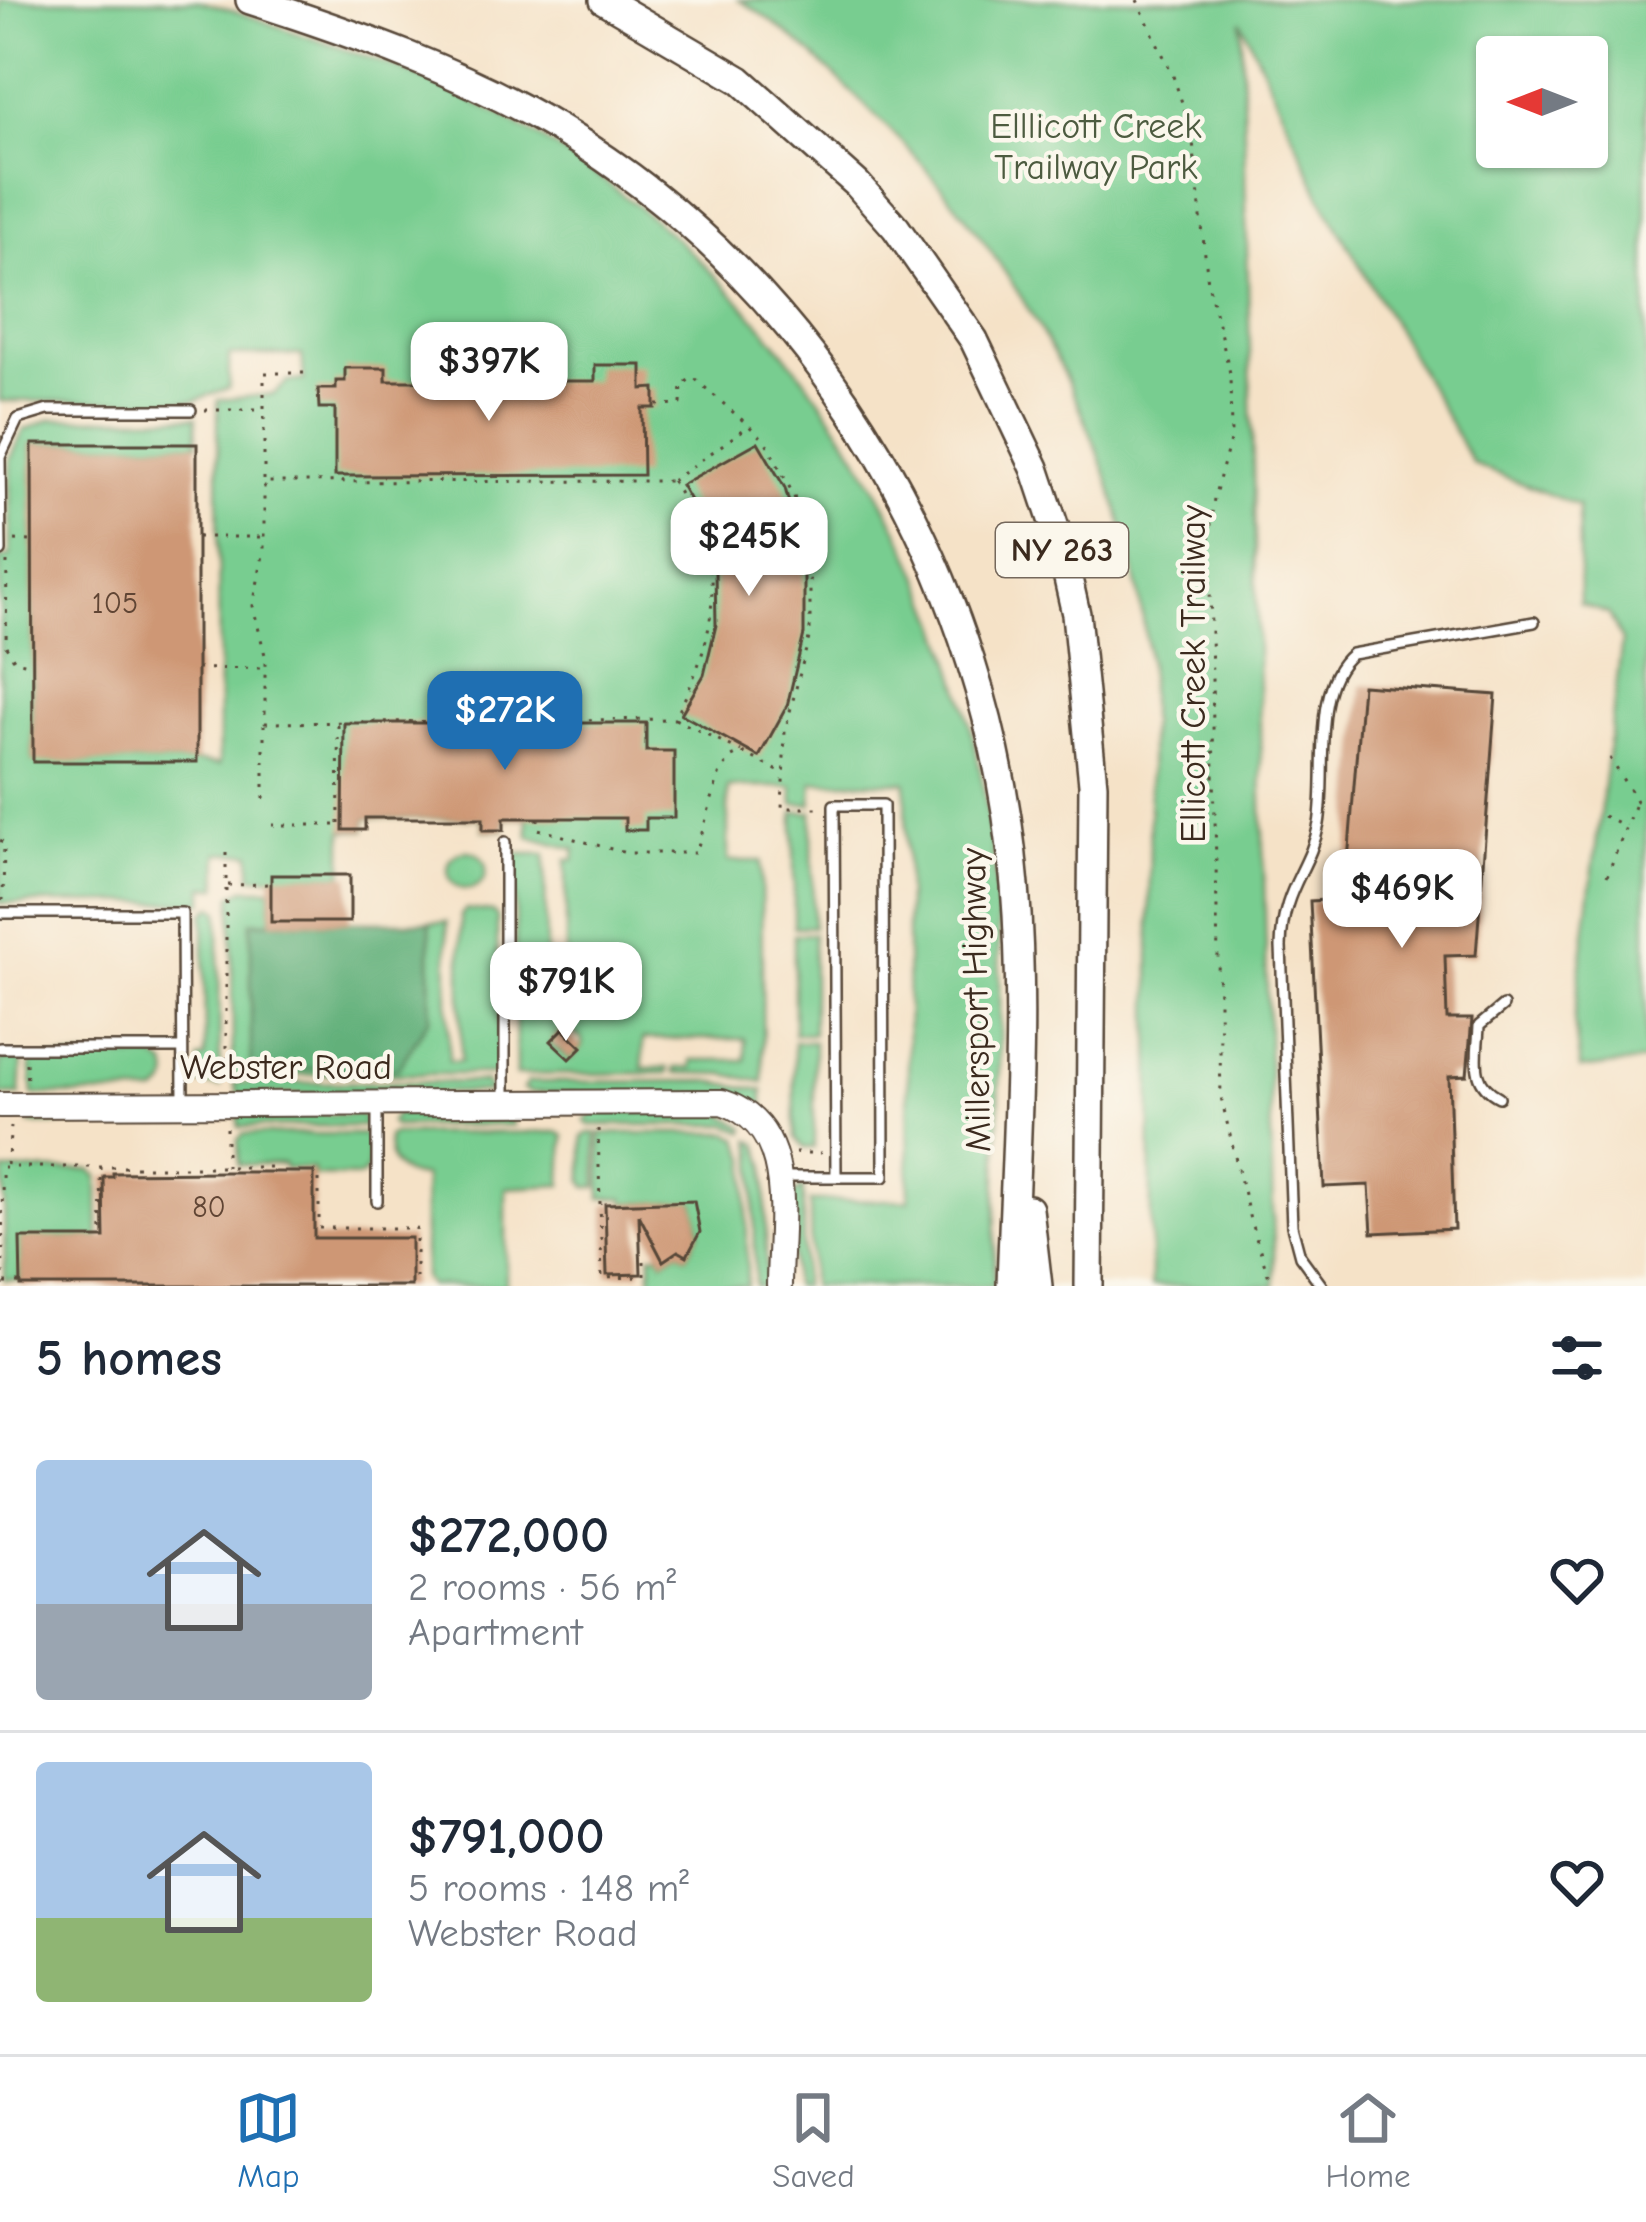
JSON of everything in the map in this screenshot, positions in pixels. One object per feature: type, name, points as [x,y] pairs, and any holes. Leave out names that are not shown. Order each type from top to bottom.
[{"type":"main road","name":"Millersport Highway","points":[[250,0],[356,34],[497,95],[628,175],[697,231],[760,294],[825,370],[867,432],[921,532],[968,649],[993,739],[1016,889],[1018,1074],[1011,1286]]},
{"type":"main road","name":"NY 263","points":[[604,0],[740,80],[857,184],[909,246],[974,340],[1035,468],[1060,543],[1076,614],[1093,784],[1089,1286]]},
{"type":"main road","points":[[1018,1074],[1029,1151],[1029,1232],[1038,1286]]},
{"type":"street","name":"Webster Road","points":[[6,1116],[183,1103],[226,1091],[377,1102],[722,1102],[760,1126],[774,1149],[779,1177],[779,1286]]},
{"type":"lane","points":[[2,551],[0,457],[18,419],[48,410],[191,410]]},
{"type":"lane","points":[[1322,1286],[1300,1256],[1292,1226],[1281,916],[1319,823],[1328,686],[1339,664],[1352,654],[1534,622]]},
{"type":"lane","points":[[779,1177],[836,1177],[884,1177],[883,805],[834,808],[836,1177]]},
{"type":"lane","points":[[505,842],[505,1102]]},
{"type":"lane","points":[[0,913],[182,913],[183,1103]]},
{"type":"lane","points":[[1499,1097],[1484,1090],[1477,1073],[1479,1026],[1503,1006]]},
{"type":"lane","points":[[0,1048],[182,1048]]},
{"type":"lane","points":[[377,1102],[377,1201]]},
{"type":"path","name":"Ellicott Creek Trailway","points":[[1137,0],[1173,76],[1192,132],[1208,283],[1230,373],[1231,437],[1214,497],[1209,540],[1221,1097],[1246,1204],[1272,1286]]},
{"type":"path","points":[[264,799],[265,668],[254,606],[264,537],[264,373],[304,373]]},
{"type":"path","points":[[657,406],[681,404],[682,385],[693,377],[765,440],[786,478],[810,568],[810,634],[784,731],[782,808],[834,808]]},
{"type":"path","points":[[191,410],[264,410]]},
{"type":"path","points":[[264,482],[672,481],[748,426]]},
{"type":"path","points":[[672,481],[697,524],[713,598],[706,650],[675,718]]},
{"type":"path","points":[[197,537],[264,537]]},
{"type":"path","points":[[2,540],[32,541]]},
{"type":"path","points":[[2,551],[7,556],[6,646],[15,661],[33,664]]},
{"type":"path","points":[[197,669],[265,668]]},
{"type":"path","points":[[265,723],[675,718],[782,773]]},
{"type":"path","points":[[272,825],[340,825],[338,722]]},
{"type":"path","points":[[538,818],[538,829],[626,853],[696,853],[720,772],[742,752]]},
{"type":"path","points":[[1610,758],[1636,801],[1646,805]]},
{"type":"path","points":[[1606,876],[1636,801]]},
{"type":"path","points":[[1603,816],[1626,826]]},
{"type":"path","points":[[0,840],[4,843],[0,913]]},
{"type":"path","points":[[226,853],[226,1167]]},
{"type":"path","points":[[226,885],[271,884]]},
{"type":"path","points":[[192,1071],[226,1071]]},
{"type":"path","points":[[6,1116],[7,1167]]},
{"type":"path","points":[[598,1129],[602,1278],[644,1277],[644,1256]]},
{"type":"path","points":[[793,1153],[836,1153]]},
{"type":"path","points":[[0,1157],[8,1157]]},
{"type":"path","points":[[20,1282],[3,1284],[2,1167],[276,1168]]},
{"type":"path","points":[[101,1167],[102,1237]]},
{"type":"path","points":[[319,1180],[319,1228],[416,1228],[416,1286]]},
{"type":"green space","points":[[0,0],[198,1],[438,85],[537,136],[628,199],[711,272],[785,354],[850,444],[904,541],[946,643],[976,750],[988,816],[999,949],[994,1286],[811,1286],[810,1201],[909,1200],[906,782],[813,782],[812,804],[794,804],[793,787],[728,787],[728,861],[761,861],[763,1082],[724,1074],[675,1073],[675,1068],[692,1068],[692,1060],[746,1060],[745,1039],[643,1039],[643,1068],[668,1068],[668,1073],[516,1075],[515,854],[545,854],[546,962],[562,962],[562,976],[558,977],[563,1029],[550,1044],[570,1059],[582,1047],[582,1040],[566,1026],[566,860],[574,860],[575,849],[529,837],[528,818],[504,818],[504,830],[483,830],[482,818],[365,818],[365,830],[343,831],[343,875],[251,877],[251,853],[219,853],[218,887],[204,887],[204,902],[0,903],[0,558],[10,557],[10,460],[24,430],[52,419],[196,417],[197,444],[32,444],[33,761],[219,765],[218,400],[274,394],[288,382],[304,380],[302,355],[229,355],[229,388],[193,401],[0,401]]},
{"type":"green space","name":"Elllicott Creek Trailway Park","points":[[739,0],[1646,0],[1646,1061],[1580,1069],[1574,1020],[1622,641],[1609,614],[1580,604],[1578,506],[1473,464],[1323,201],[1241,21],[1275,1286],[1151,1286],[1149,666],[1137,585],[1117,506],[1089,430],[1055,357],[968,220],[916,157],[802,46]]},
{"type":"green space","points":[[794,812],[812,812],[813,927],[794,927]]},
{"type":"green space","points":[[467,851],[481,856],[486,870],[481,884],[467,889],[453,884],[448,870],[453,856]]},
{"type":"green space","points":[[244,889],[271,889],[271,922],[252,922],[430,1017],[430,922],[447,922],[449,1061],[461,1061],[461,915],[466,909],[493,912],[497,917],[499,1074],[233,1075],[232,896]]},
{"type":"green space","points":[[213,906],[219,911],[220,1087],[197,1083],[199,1059],[205,1058],[204,914]]},
{"type":"green space","points":[[251,922],[430,922],[430,1017],[398,1069],[251,1069]]},
{"type":"green space","points":[[794,934],[813,934],[813,1034],[794,1034]]},
{"type":"green space","points":[[794,1042],[814,1042],[814,1148],[804,1148],[795,1137]]},
{"type":"green space","points":[[154,1057],[167,1066],[169,1075],[155,1094],[33,1095],[30,1059]]},
{"type":"green space","points":[[22,1059],[20,1095],[0,1095],[0,1060]]},
{"type":"green space","points":[[709,1081],[763,1090],[763,1111],[727,1094],[523,1089],[528,1082]]},
{"type":"green space","points":[[485,1082],[490,1090],[486,1092],[238,1094],[234,1083]]},
{"type":"green space","points":[[509,1111],[513,1125],[393,1126],[390,1122],[397,1114]]},
{"type":"green space","points":[[594,1112],[719,1112],[746,1128],[745,1132],[728,1125],[589,1125],[585,1121]]},
{"type":"green space","points":[[238,1113],[360,1115],[366,1121],[364,1126],[239,1127]]},
{"type":"green space","points":[[34,1114],[169,1116],[172,1123],[30,1124]]},
{"type":"green space","points":[[558,1132],[564,1136],[562,1185],[506,1188],[506,1286],[430,1286],[424,1278],[424,1177],[396,1167],[388,1137]]},
{"type":"green space","points":[[596,1133],[597,1187],[587,1187],[583,1181],[583,1137]]},
{"type":"green space","points":[[600,1133],[729,1133],[739,1138],[747,1158],[747,1286],[651,1286],[651,1255],[659,1254],[663,1261],[678,1251],[687,1256],[700,1232],[694,1202],[625,1203],[624,1198],[601,1198]]},
{"type":"green space","points":[[244,1134],[363,1134],[368,1137],[368,1170],[360,1177],[314,1176],[313,1169],[285,1168],[284,1164],[239,1165],[238,1140]]},
{"type":"green space","points":[[751,1140],[758,1144],[766,1167],[766,1286],[755,1286]]},
{"type":"green space","points":[[91,1170],[98,1176],[99,1238],[21,1239],[21,1280],[5,1280],[4,1171]]},
{"type":"green space","points":[[803,1187],[803,1286],[793,1286],[792,1196]]},
{"type":"building","points":[[595,365],[642,365],[642,389],[655,388],[655,408],[642,408],[643,475],[335,476],[335,408],[319,408],[318,389],[336,389],[336,381],[345,381],[345,368],[386,368],[386,381],[466,381],[466,367],[513,367],[513,381],[595,381]]},
{"type":"building","points":[[758,442],[785,488],[804,560],[804,634],[787,706],[759,757],[681,714],[704,675],[716,625],[715,572],[702,521],[681,485]]},
{"type":"building","points":[[32,444],[197,444],[197,762],[33,762]]},
{"type":"building","points":[[1362,685],[1496,695],[1476,955],[1445,956],[1447,1019],[1472,1019],[1467,1075],[1449,1076],[1454,1229],[1372,1233],[1369,1185],[1324,1187],[1310,901],[1345,899]]},
{"type":"building","points":[[344,723],[646,723],[646,751],[674,751],[674,818],[646,818],[646,830],[625,830],[625,818],[504,818],[504,830],[483,830],[483,818],[365,818],[365,830],[343,830]]},
{"type":"building","points":[[271,875],[350,875],[350,922],[271,922]]},
{"type":"building","points":[[563,1029],[582,1047],[570,1059],[551,1041]]},
{"type":"building","points":[[314,1172],[314,1238],[411,1238],[411,1286],[21,1286],[20,1238],[105,1238],[104,1177],[113,1177],[113,1173]]},
{"type":"building","points":[[694,1201],[700,1232],[687,1256],[678,1251],[663,1261],[639,1215],[641,1274],[607,1275],[605,1204]]}]
